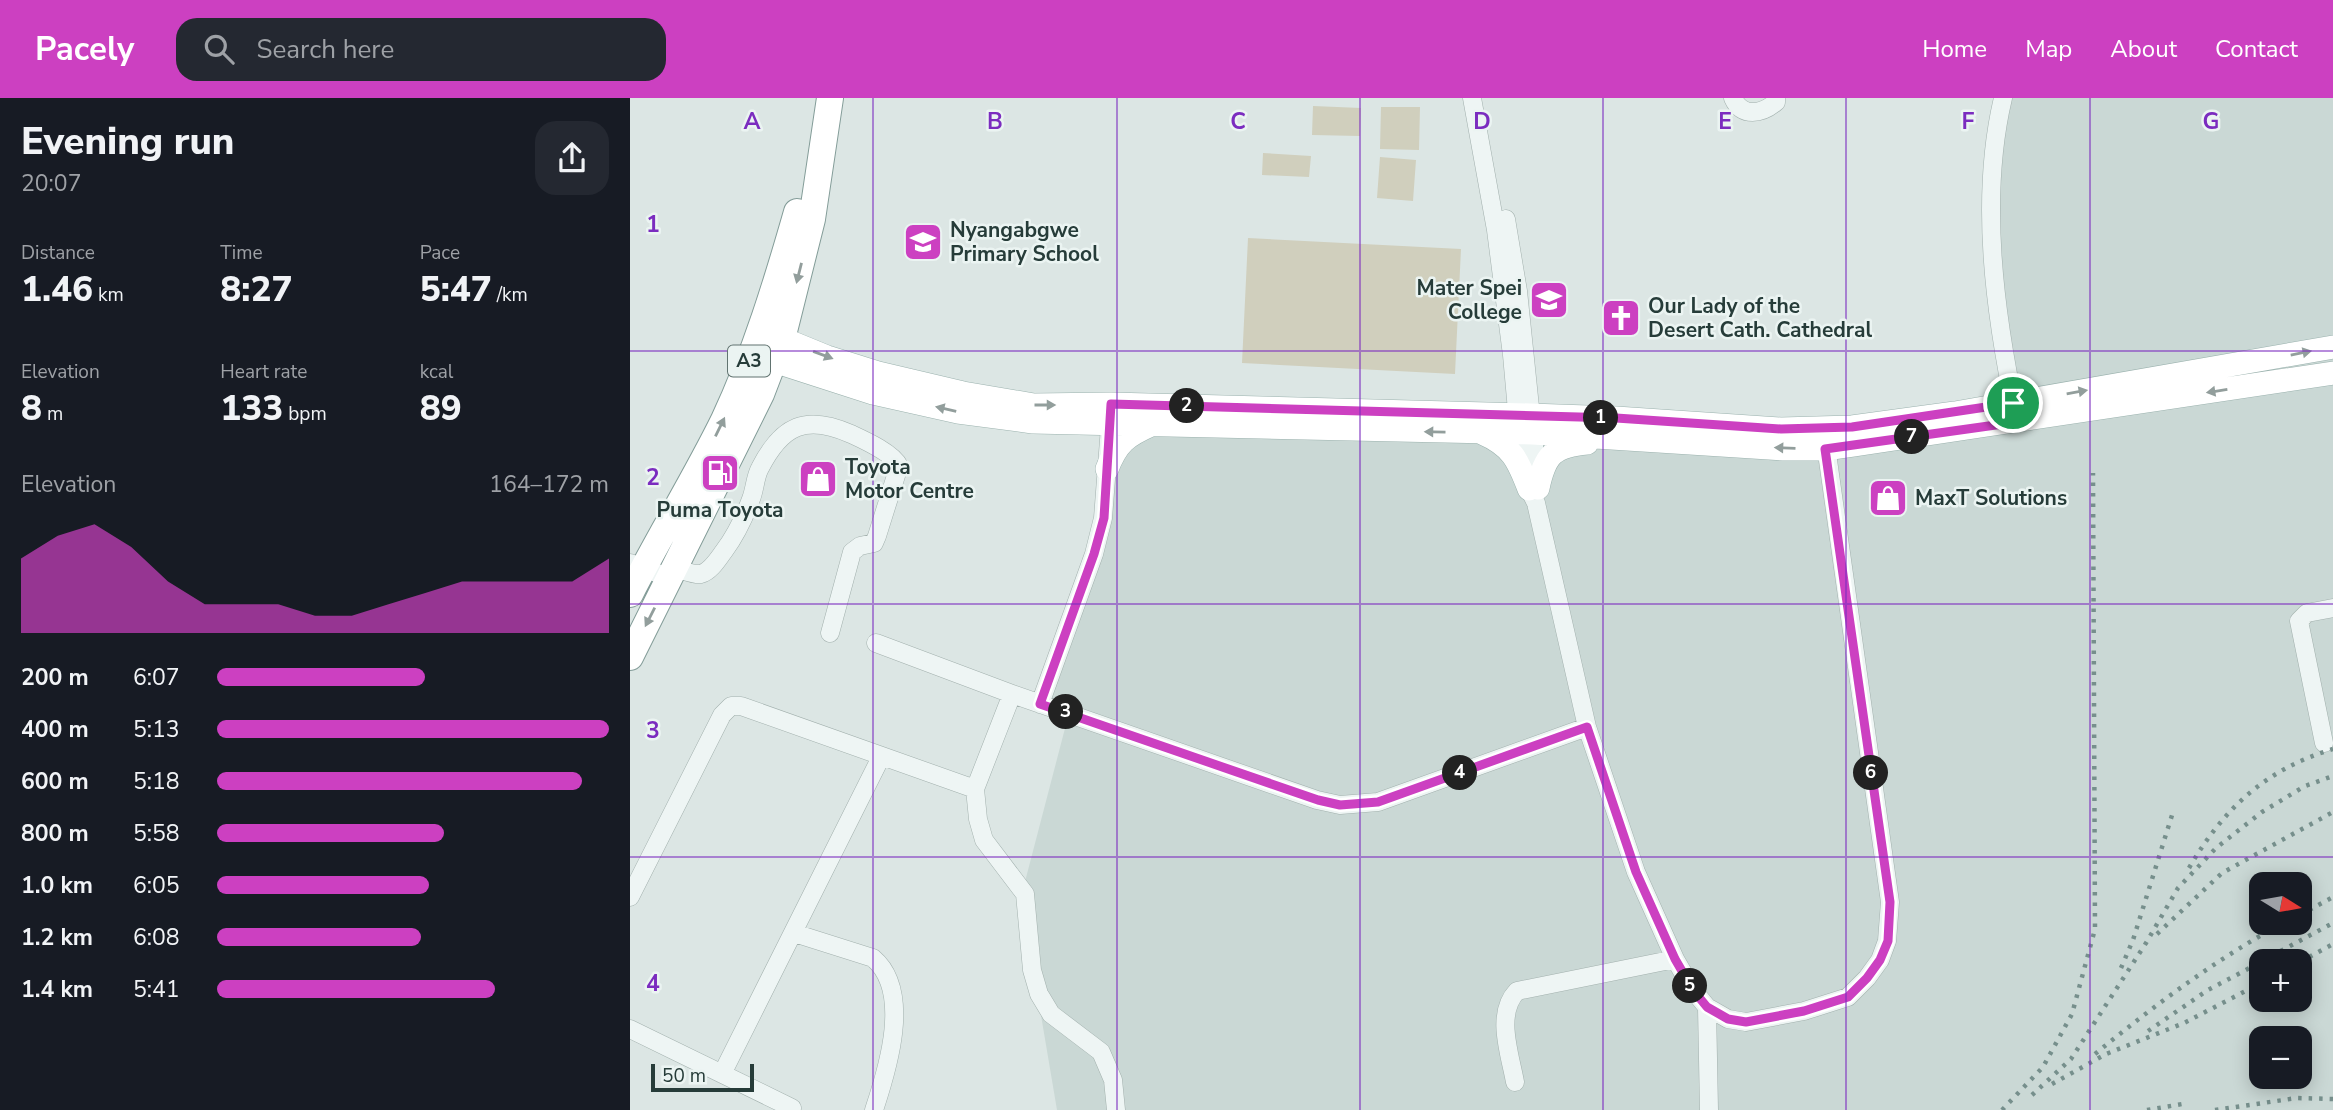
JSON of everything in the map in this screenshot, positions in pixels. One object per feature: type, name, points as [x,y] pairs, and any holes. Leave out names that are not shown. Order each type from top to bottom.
[{"type":"highway","name":"A3","points":[[630,594],[637,566],[710,447],[767,346],[813,219],[829,104]]},
{"type":"highway","name":"A3","points":[[630,657],[761,394],[767,346]]},
{"type":"main road","points":[[767,346],[873,393],[958,412],[1033,422],[1070,423],[1111,414],[1151,425],[1482,433],[1525,424]]},
{"type":"main road","points":[[767,346],[827,357],[878,373],[963,393],[1111,414],[1525,424],[1783,449],[1824,439],[2166,387],[2333,347]]},
{"type":"main road","points":[[2166,387],[2333,373]]},
{"type":"main road","points":[[1070,423],[1087,430],[1095,438],[1105,455],[1107,469]]},
{"type":"main road","points":[[1107,469],[1112,456],[1126,437],[1151,425]]},
{"type":"main road","points":[[1534,493],[1545,463],[1558,449],[1596,442],[1613,431]]},
{"type":"main road","points":[[1482,433],[1500,441],[1515,456],[1534,493]]},
{"type":"street","points":[[1472,98],[1497,242],[1534,493],[1587,727],[1636,872],[1675,959],[1693,990],[1707,1007],[1728,1019],[1746,1022],[1804,1011],[1848,997],[1880,960],[1888,941],[1890,902],[1824,439]]},
{"type":"street","points":[[1484,98],[1518,291],[1525,424]]},
{"type":"street","points":[[1733,98],[1737,106],[1746,112],[1756,112],[1767,110],[1776,102],[1776,98]]},
{"type":"street","points":[[2003,98],[1993,143],[1993,261],[2015,412]]},
{"type":"street","points":[[1040,704],[1094,554],[1104,518],[1111,414]]},
{"type":"street","points":[[637,566],[673,573],[705,573],[737,532],[752,497],[759,469],[779,438],[799,425],[833,426],[896,458],[899,466],[874,542],[860,546],[852,552],[830,633]]},
{"type":"street","points":[[736,445],[759,469]]},
{"type":"street","points":[[2324,743],[2299,621],[2307,613],[2333,608]]},
{"type":"street","points":[[876,643],[1040,704],[1318,800],[1340,805],[1378,802],[1587,727]]},
{"type":"street","points":[[1012,694],[975,789],[978,819],[984,840],[1025,894],[1032,970],[1039,994],[1051,1014],[1101,1052],[1113,1080],[1116,1110]]},
{"type":"street","points":[[630,897],[722,715],[731,706],[741,706],[975,789]]},
{"type":"street","points":[[722,1074],[881,757]]},
{"type":"street","points":[[794,933],[873,957],[882,965],[888,976],[892,992],[894,1029],[874,1110]]},
{"type":"street","points":[[1515,1082],[1505,1019],[1507,1005],[1517,991],[1675,959]]},
{"type":"street","points":[[1707,1007],[1709,1110]]},
{"type":"street","points":[[630,1029],[792,1108]]},
{"type":"shaded area","points":[[2003,98],[2333,98],[2333,1110],[1057,1110],[1021,897],[1069,713],[1040,704],[1094,554],[1111,423],[2017,422],[1993,261]]},
{"type":"green space","points":[[1313,106],[1361,108],[1360,136],[1312,135]]},
{"type":"green space","points":[[1381,107],[1420,107],[1419,150],[1380,149]]},
{"type":"green space","points":[[1263,153],[1311,156],[1309,177],[1262,175]]},
{"type":"green space","points":[[1380,157],[1416,160],[1413,201],[1377,198]]},
{"type":"green space","points":[[1248,238],[1461,249],[1455,374],[1242,363]]},
{"type":"railway","points":[[2002,1110],[2043,1067],[2072,1014],[2095,929],[2093,473]]},
{"type":"railway","points":[[2189,868],[2217,827],[2249,794],[2287,768],[2333,749]]},
{"type":"railway","points":[[2032,1095],[2071,1059],[2178,888],[2216,848],[2262,812],[2305,786],[2333,776]]},
{"type":"railway","points":[[2121,968],[2133,940],[2173,812]]},
{"type":"railway","points":[[2157,934],[2222,873],[2333,812]]},
{"type":"railway","points":[[2312,908],[2333,897]]},
{"type":"railway","points":[[2284,949],[2333,923]]},
{"type":"railway","points":[[2095,1054],[2187,984],[2263,935]]},
{"type":"railway","points":[[2312,955],[2333,944]]},
{"type":"railway","points":[[2148,1031],[2208,990],[2249,968]]},
{"type":"railway","points":[[2052,1084],[2106,1054],[2184,1023],[2249,989]]},
{"type":"railway","points":[[2215,1110],[2297,1098],[2333,1099]]},
{"type":"railway","points":[[2147,1110],[2188,1103]]},
{"type":"place","name":"Nyangabgwe Primary School","points":[[923,242]]},
{"type":"place","name":"Mater Spei College","points":[[1549,300]]},
{"type":"place","name":"Our Lady of the Desert Cath. Cathedral","points":[[1621,318]]},
{"type":"place","name":"Puma Toyota","points":[[720,473]]},
{"type":"place","name":"Toyota Motor Centre","points":[[818,479]]},
{"type":"place","name":"MaxT Solutions","points":[[1888,498]]},
{"type":"route","points":[[2013,403],[2017,422],[1825,449],[1890,902],[1888,941],[1880,960],[1867,978],[1848,997],[1804,1011],[1746,1022],[1728,1019],[1707,1007],[1693,990],[1675,959],[1636,872],[1587,727],[1378,802],[1340,805],[1318,800],[1040,704],[1094,554],[1104,518],[1111,404],[1616,418],[1700,425],[1824,429],[2013,403]]}]
